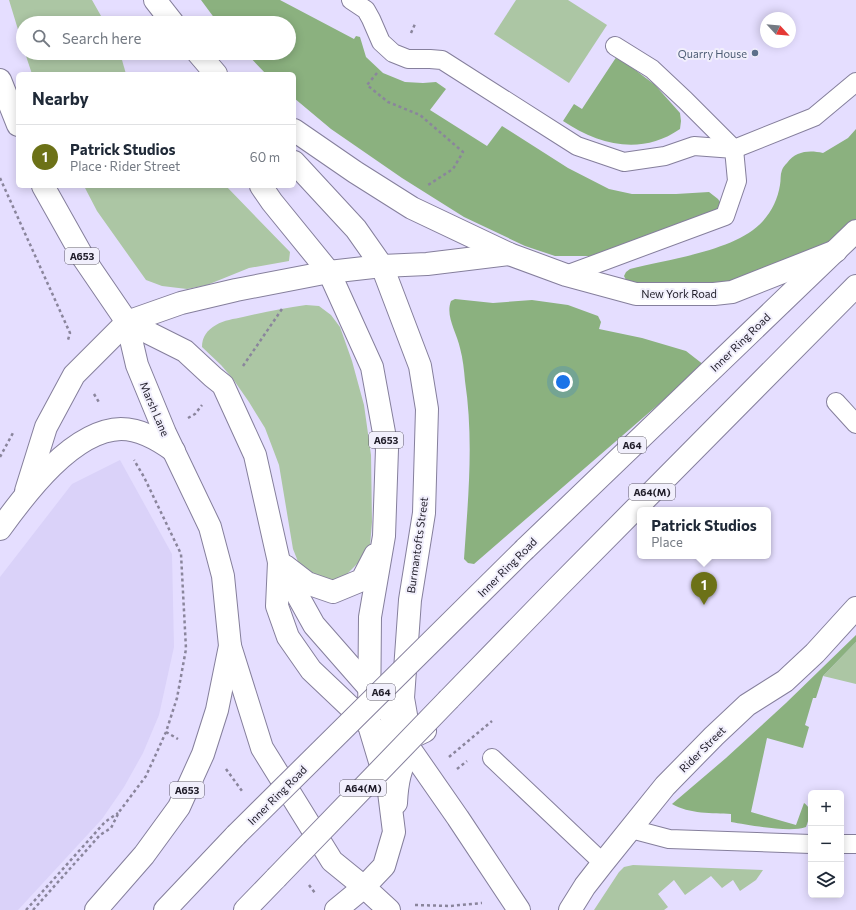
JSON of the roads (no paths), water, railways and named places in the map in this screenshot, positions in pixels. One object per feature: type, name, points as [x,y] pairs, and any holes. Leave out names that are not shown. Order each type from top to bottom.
[{"type":"main road","points":[[155,0],[168,16]]},
{"type":"main road","points":[[204,60],[214,72]]},
{"type":"main road","points":[[0,80],[16,120]]},
{"type":"main road","name":"New York Road","points":[[296,131],[355,172],[412,208],[509,254],[566,274],[636,294],[714,294],[732,292],[836,251]]},
{"type":"main road","name":"Burmantofts Street","points":[[296,164],[356,229],[382,266],[420,366],[427,409],[424,513],[410,600],[403,698],[415,739],[458,818],[514,903]]},
{"type":"main road","name":"Marsh Lane","points":[[44,188],[84,259],[127,322],[137,365],[174,451],[210,527],[223,576],[230,646]]},
{"type":"main road","name":"A653","points":[[262,188],[329,272],[372,366],[387,449],[384,536],[370,617],[369,724],[389,792],[394,832],[384,866],[364,887]]},
{"type":"main road","name":"Inner Ring Road","points":[[165,910],[236,835],[525,549],[856,231]]},
{"type":"main road","points":[[24,495],[46,427],[74,375],[127,322],[181,303],[236,290],[329,272],[382,266],[427,264],[509,254]]},
{"type":"main road","name":"A64(M)","points":[[637,507],[856,286]]},
{"type":"main road","name":"A653","points":[[127,322],[185,350],[223,385],[255,454],[279,562],[277,606],[288,638],[311,670],[369,724],[406,750],[415,739]]},
{"type":"main road","points":[[0,529],[24,495],[47,472],[73,448],[95,435],[121,429],[135,431],[157,439],[174,451]]},
{"type":"main road","name":"A64(M)","points":[[245,910],[637,507]]},
{"type":"main road","name":"A653","points":[[279,562],[307,583],[333,592],[362,580],[384,536]]},
{"type":"main road","name":"A653","points":[[279,562],[314,625],[370,687],[385,706],[403,735],[406,738],[415,739]]},
{"type":"main road","name":"Rider Street","points":[[570,910],[585,886],[665,786],[747,705],[790,676],[815,653],[856,608]]},
{"type":"main road","points":[[230,646],[262,748],[332,861],[389,910]]},
{"type":"main road","name":"A653","points":[[96,910],[144,855],[179,807],[203,754],[217,710],[230,646]]},
{"type":"main road","points":[[394,832],[397,781],[403,763],[415,739],[449,702]]},
{"type":"main road","points":[[336,910],[364,887]]},
{"type":"lane","points":[[351,0],[366,10],[382,42],[393,53],[408,59],[442,60],[576,146],[624,162],[665,156],[694,146],[734,149],[814,117],[856,82]]},
{"type":"lane","points":[[566,274],[725,216],[737,181],[734,149],[652,69],[615,46]]},
{"type":"lane","points":[[836,402],[856,424]]},
{"type":"lane","points":[[492,758],[603,863]]},
{"type":"lane","points":[[631,829],[669,839],[808,844]]},
{"type":"lane","points":[[844,844],[856,844]]},
{"type":"place","name":"Quarry House","points":[[755,53]]},
{"type":"place","name":"Patrick Studios","points":[[704,605]]}]
